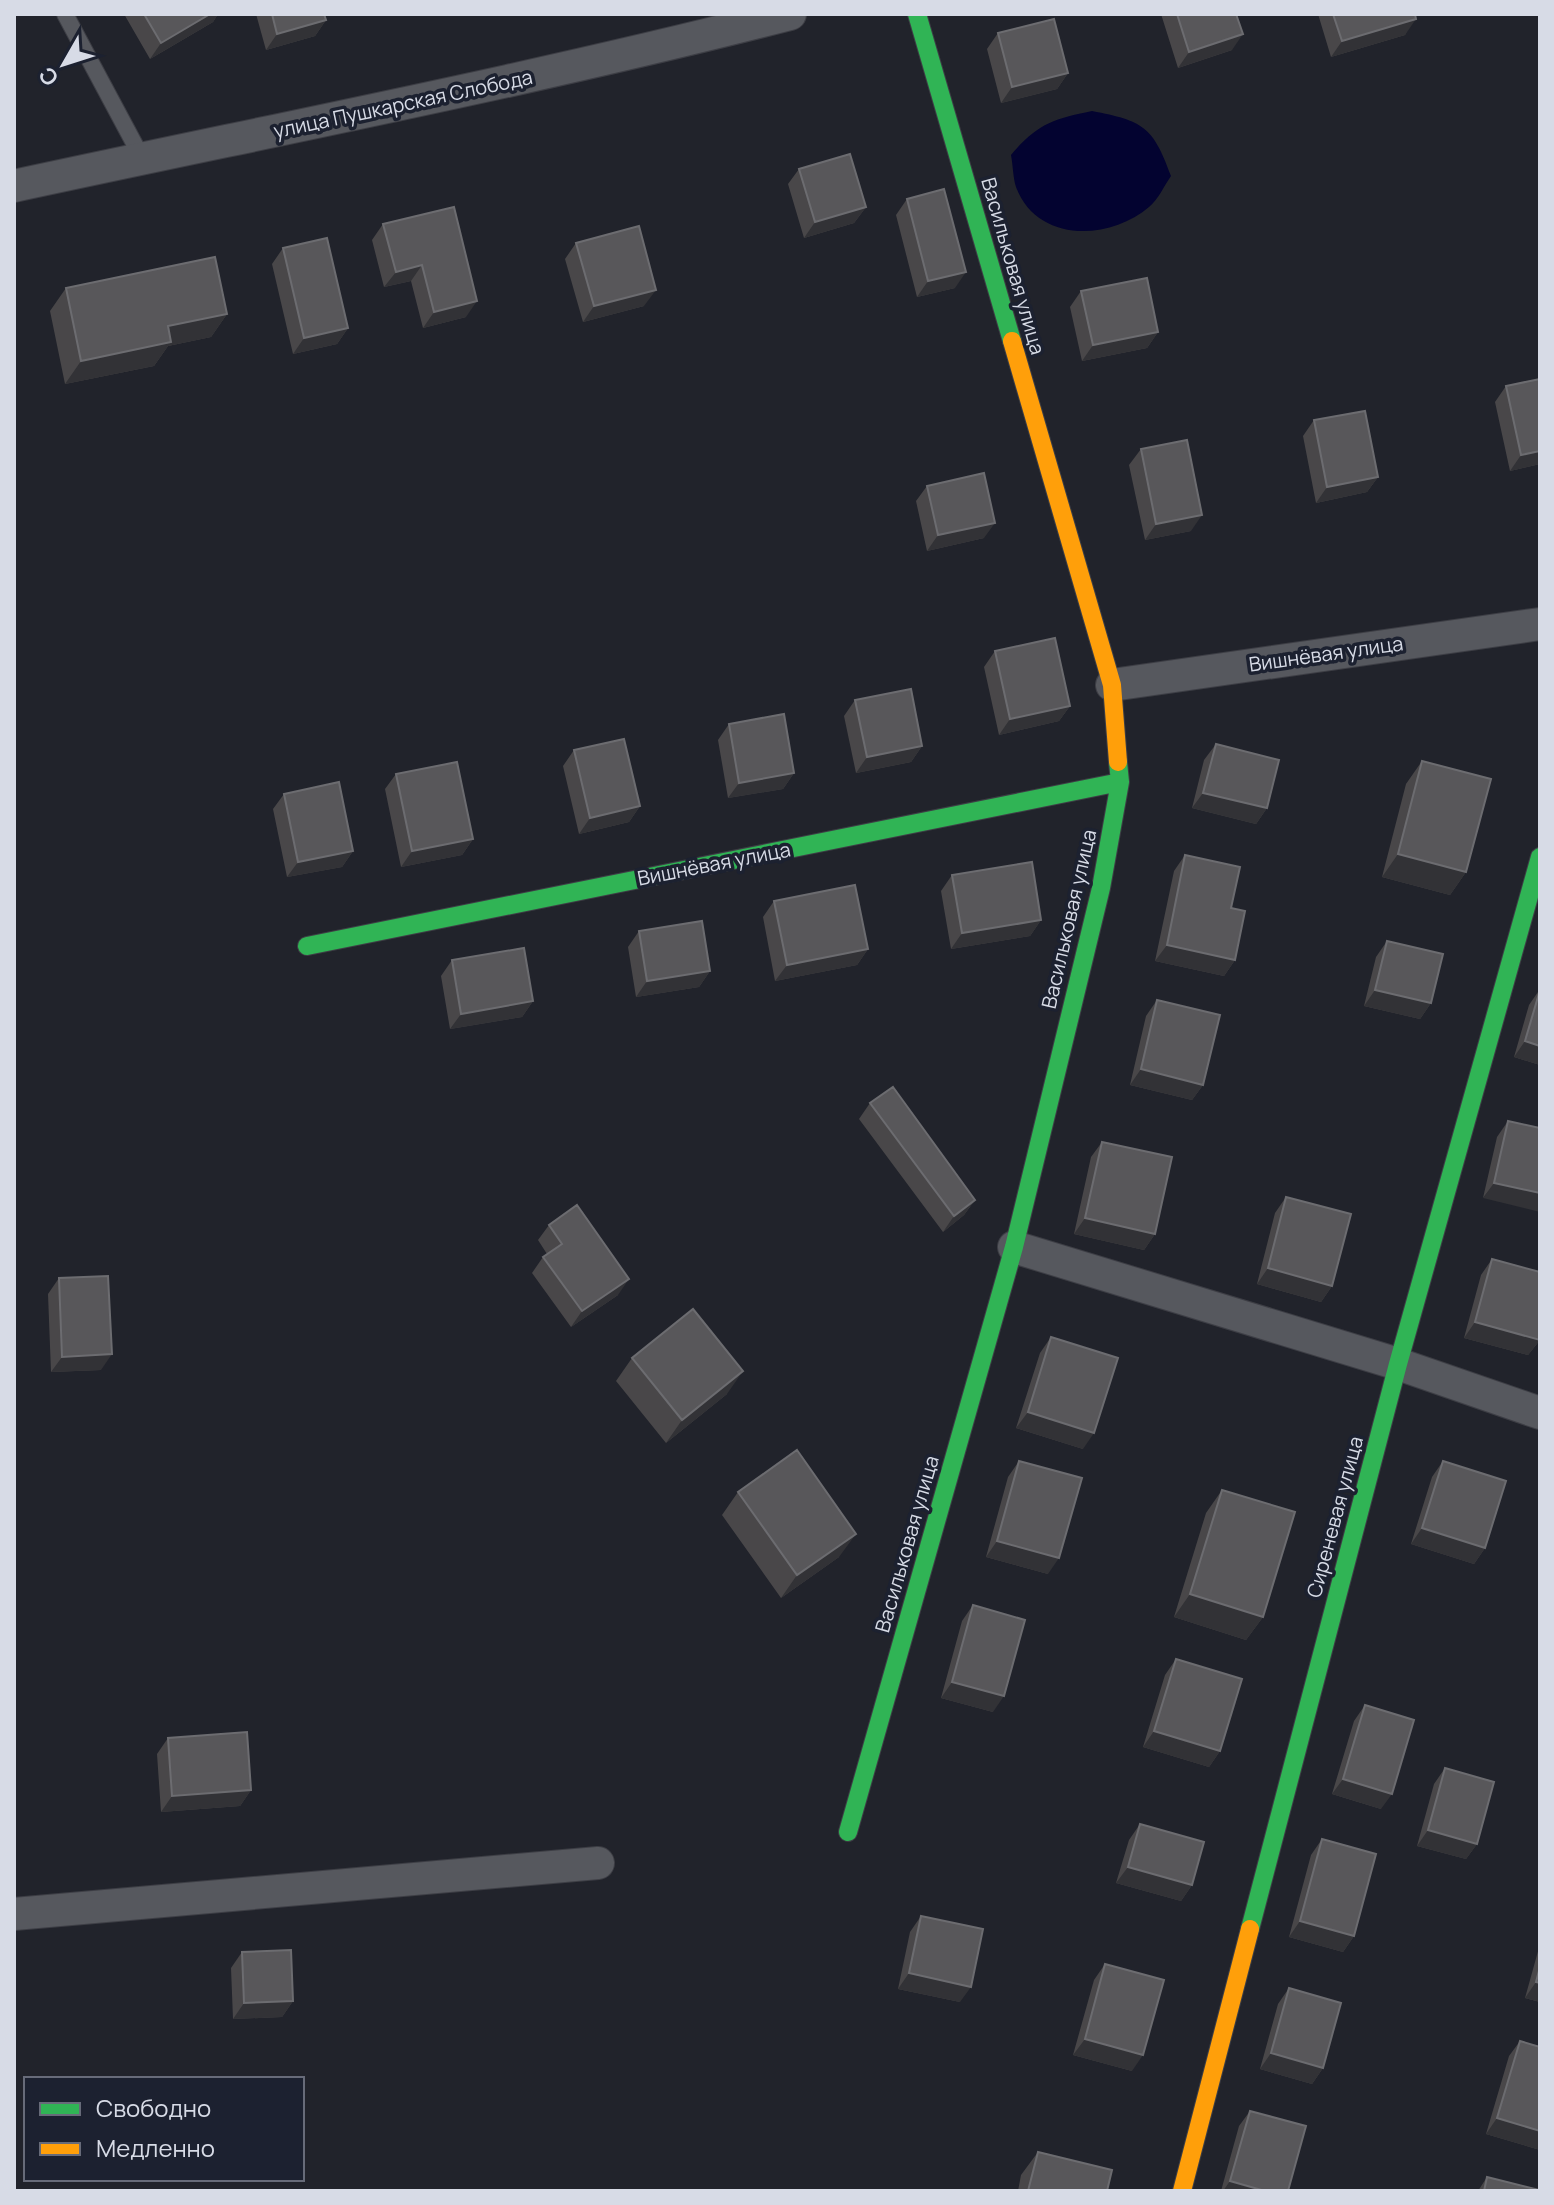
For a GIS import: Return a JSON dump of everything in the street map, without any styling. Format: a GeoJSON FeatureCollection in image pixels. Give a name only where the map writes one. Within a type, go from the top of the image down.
{"type":"FeatureCollection","features":[{"type":"Feature","properties":{"kind":"street","name":"улица Пушкарская Слобода"},"geometry":{"type":"LineString","coordinates":[[14,186],[629,56],[790,14]]}},
{"type":"Feature","properties":{"kind":"street","name":"Васильковая улица"},"geometry":{"type":"LineString","coordinates":[[848,1832],[1014,1247],[1101,888],[1120,782],[1112,685],[917,14]]}},
{"type":"Feature","properties":{"kind":"street","name":"Вишнёвая улица"},"geometry":{"type":"LineString","coordinates":[[1112,685],[1540,624]]}},
{"type":"Feature","properties":{"kind":"street","name":"Вишнёвая улица"},"geometry":{"type":"LineString","coordinates":[[307,946],[1120,782]]}},
{"type":"Feature","properties":{"kind":"street","name":"Сиреневая улица"},"geometry":{"type":"LineString","coordinates":[[1182,2191],[1398,1364],[1540,857]]}},
{"type":"Feature","properties":{"kind":"street"},"geometry":{"type":"LineString","coordinates":[[1014,1247],[1398,1364],[1540,1413]]}},
{"type":"Feature","properties":{"kind":"street"},"geometry":{"type":"LineString","coordinates":[[14,1914],[598,1863]]}},
{"type":"Feature","properties":{"kind":"lane"},"geometry":{"type":"LineString","coordinates":[[65,14],[142,158]]}},
{"type":"Feature","properties":{"kind":"shaded area"},"geometry":{"type":"Polygon","coordinates":[[[1092,111],[1123,118],[1144,128],[1158,146],[1171,176],[1152,204],[1133,218],[1114,226],[1075,231],[1040,219],[1026,205],[1016,187],[1011,155],[1029,136],[1047,124],[1092,111]]]}},
{"type":"Feature","properties":{"kind":"building"},"geometry":{"type":"Polygon","coordinates":[[[144,14],[210,14],[161,43],[144,14]]]}},
{"type":"Feature","properties":{"kind":"building"},"geometry":{"type":"Polygon","coordinates":[[[272,14],[324,14],[326,20],[277,34],[272,14]]]}},
{"type":"Feature","properties":{"kind":"building"},"geometry":{"type":"Polygon","coordinates":[[[1177,14],[1236,14],[1243,34],[1189,52],[1177,14]]]}},
{"type":"Feature","properties":{"kind":"building"},"geometry":{"type":"Polygon","coordinates":[[[1333,14],[1415,14],[1416,19],[1342,41],[1333,14]]]}},
{"type":"Feature","properties":{"kind":"building"},"geometry":{"type":"Polygon","coordinates":[[[1054,19],[1068,73],[1012,87],[998,33],[1054,19]]]}},
{"type":"Feature","properties":{"kind":"building"},"geometry":{"type":"Polygon","coordinates":[[[850,154],[866,207],[815,222],[799,169],[850,154]]]}},
{"type":"Feature","properties":{"kind":"building"},"geometry":{"type":"Polygon","coordinates":[[[944,189],[966,272],[928,281],[907,199],[944,189]]]}},
{"type":"Feature","properties":{"kind":"building"},"geometry":{"type":"Polygon","coordinates":[[[454,207],[477,301],[434,312],[422,265],[396,272],[383,224],[454,207]]]}},
{"type":"Feature","properties":{"kind":"building"},"geometry":{"type":"Polygon","coordinates":[[[639,226],[656,290],[594,306],[576,243],[639,226]]]}},
{"type":"Feature","properties":{"kind":"building"},"geometry":{"type":"Polygon","coordinates":[[[327,238],[348,328],[304,338],[283,248],[327,238]]]}},
{"type":"Feature","properties":{"kind":"building"},"geometry":{"type":"Polygon","coordinates":[[[215,257],[227,314],[168,326],[171,342],[81,361],[66,288],[215,257]]]}},
{"type":"Feature","properties":{"kind":"building"},"geometry":{"type":"Polygon","coordinates":[[[1147,278],[1158,332],[1093,345],[1081,291],[1147,278]]]}},
{"type":"Feature","properties":{"kind":"building"},"geometry":{"type":"Polygon","coordinates":[[[1540,379],[1540,451],[1521,455],[1506,386],[1540,379]]]}},
{"type":"Feature","properties":{"kind":"building"},"geometry":{"type":"Polygon","coordinates":[[[1365,411],[1378,477],[1327,487],[1314,420],[1365,411]]]}},
{"type":"Feature","properties":{"kind":"building"},"geometry":{"type":"Polygon","coordinates":[[[1187,440],[1202,515],[1156,524],[1141,449],[1187,440]]]}},
{"type":"Feature","properties":{"kind":"building"},"geometry":{"type":"Polygon","coordinates":[[[984,473],[995,523],[938,535],[927,486],[984,473]]]}},
{"type":"Feature","properties":{"kind":"building"},"geometry":{"type":"Polygon","coordinates":[[[1055,638],[1070,706],[1010,719],[995,651],[1055,638]]]}},
{"type":"Feature","properties":{"kind":"building"},"geometry":{"type":"Polygon","coordinates":[[[911,689],[922,746],[867,757],[855,700],[911,689]]]}},
{"type":"Feature","properties":{"kind":"building"},"geometry":{"type":"Polygon","coordinates":[[[784,714],[794,773],[739,783],[729,724],[784,714]]]}},
{"type":"Feature","properties":{"kind":"building"},"geometry":{"type":"Polygon","coordinates":[[[624,739],[640,806],[590,818],[574,750],[624,739]]]}},
{"type":"Feature","properties":{"kind":"building"},"geometry":{"type":"Polygon","coordinates":[[[1216,744],[1279,760],[1267,808],[1203,793],[1216,744]]]}},
{"type":"Feature","properties":{"kind":"building"},"geometry":{"type":"Polygon","coordinates":[[[1422,761],[1491,779],[1466,872],[1398,854],[1422,761]]]}},
{"type":"Feature","properties":{"kind":"building"},"geometry":{"type":"Polygon","coordinates":[[[457,762],[473,839],[412,851],[396,774],[457,762]]]}},
{"type":"Feature","properties":{"kind":"building"},"geometry":{"type":"Polygon","coordinates":[[[339,782],[353,851],[298,862],[284,794],[339,782]]]}},
{"type":"Feature","properties":{"kind":"building"},"geometry":{"type":"Polygon","coordinates":[[[1185,855],[1240,867],[1231,908],[1245,911],[1235,960],[1167,945],[1185,855]]]}},
{"type":"Feature","properties":{"kind":"building"},"geometry":{"type":"Polygon","coordinates":[[[1032,862],[1041,920],[962,933],[952,875],[1032,862]]]}},
{"type":"Feature","properties":{"kind":"building"},"geometry":{"type":"Polygon","coordinates":[[[855,885],[868,949],[787,965],[774,901],[855,885]]]}},
{"type":"Feature","properties":{"kind":"building"},"geometry":{"type":"Polygon","coordinates":[[[702,921],[710,971],[647,981],[639,931],[702,921]]]}},
{"type":"Feature","properties":{"kind":"building"},"geometry":{"type":"Polygon","coordinates":[[[1387,941],[1443,954],[1431,1003],[1375,990],[1387,941]]]}},
{"type":"Feature","properties":{"kind":"building"},"geometry":{"type":"Polygon","coordinates":[[[524,948],[533,1001],[461,1014],[452,960],[524,948]]]}},
{"type":"Feature","properties":{"kind":"building"},"geometry":{"type":"Polygon","coordinates":[[[1540,990],[1540,1046],[1525,1041],[1540,990]]]}},
{"type":"Feature","properties":{"kind":"building"},"geometry":{"type":"Polygon","coordinates":[[[1157,1000],[1220,1015],[1203,1085],[1141,1069],[1157,1000]]]}},
{"type":"Feature","properties":{"kind":"building"},"geometry":{"type":"Polygon","coordinates":[[[893,1087],[975,1200],[954,1216],[870,1103],[893,1087]]]}},
{"type":"Feature","properties":{"kind":"building"},"geometry":{"type":"Polygon","coordinates":[[[1508,1121],[1540,1128],[1540,1193],[1494,1183],[1508,1121]]]}},
{"type":"Feature","properties":{"kind":"building"},"geometry":{"type":"Polygon","coordinates":[[[1102,1142],[1172,1157],[1155,1234],[1085,1218],[1102,1142]]]}},
{"type":"Feature","properties":{"kind":"building"},"geometry":{"type":"Polygon","coordinates":[[[1286,1197],[1351,1214],[1332,1286],[1268,1268],[1286,1197]]]}},
{"type":"Feature","properties":{"kind":"building"},"geometry":{"type":"Polygon","coordinates":[[[577,1205],[629,1279],[582,1311],[543,1257],[562,1244],[549,1225],[577,1205]]]}},
{"type":"Feature","properties":{"kind":"building"},"geometry":{"type":"Polygon","coordinates":[[[1492,1259],[1540,1272],[1540,1340],[1475,1322],[1492,1259]]]}},
{"type":"Feature","properties":{"kind":"building"},"geometry":{"type":"Polygon","coordinates":[[[108,1276],[112,1354],[62,1357],[59,1278],[108,1276]]]}},
{"type":"Feature","properties":{"kind":"building"},"geometry":{"type":"Polygon","coordinates":[[[693,1309],[743,1371],[682,1420],[632,1358],[693,1309]]]}},
{"type":"Feature","properties":{"kind":"building"},"geometry":{"type":"Polygon","coordinates":[[[1051,1337],[1118,1358],[1094,1433],[1028,1412],[1051,1337]]]}},
{"type":"Feature","properties":{"kind":"building"},"geometry":{"type":"Polygon","coordinates":[[[797,1450],[856,1534],[797,1575],[738,1492],[797,1450]]]}},
{"type":"Feature","properties":{"kind":"building"},"geometry":{"type":"Polygon","coordinates":[[[1019,1461],[1082,1478],[1059,1558],[997,1541],[1019,1461]]]}},
{"type":"Feature","properties":{"kind":"building"},"geometry":{"type":"Polygon","coordinates":[[[1443,1461],[1506,1481],[1485,1548],[1422,1528],[1443,1461]]]}},
{"type":"Feature","properties":{"kind":"building"},"geometry":{"type":"Polygon","coordinates":[[[1222,1490],[1295,1512],[1263,1617],[1190,1594],[1222,1490]]]}},
{"type":"Feature","properties":{"kind":"building"},"geometry":{"type":"Polygon","coordinates":[[[973,1605],[1025,1620],[1004,1696],[952,1682],[973,1605]]]}},
{"type":"Feature","properties":{"kind":"building"},"geometry":{"type":"Polygon","coordinates":[[[1176,1659],[1242,1679],[1220,1751],[1154,1731],[1176,1659]]]}},
{"type":"Feature","properties":{"kind":"building"},"geometry":{"type":"Polygon","coordinates":[[[1365,1705],[1414,1720],[1392,1794],[1343,1779],[1365,1705]]]}},
{"type":"Feature","properties":{"kind":"building"},"geometry":{"type":"Polygon","coordinates":[[[247,1732],[251,1790],[172,1796],[168,1738],[247,1732]]]}},
{"type":"Feature","properties":{"kind":"building"},"geometry":{"type":"Polygon","coordinates":[[[1445,1768],[1494,1782],[1477,1844],[1428,1830],[1445,1768]]]}},
{"type":"Feature","properties":{"kind":"building"},"geometry":{"type":"Polygon","coordinates":[[[1140,1824],[1204,1842],[1192,1885],[1128,1867],[1140,1824]]]}},
{"type":"Feature","properties":{"kind":"building"},"geometry":{"type":"Polygon","coordinates":[[[1322,1839],[1376,1854],[1354,1936],[1300,1921],[1322,1839]]]}},
{"type":"Feature","properties":{"kind":"building"},"geometry":{"type":"Polygon","coordinates":[[[921,1916],[983,1929],[971,1987],[909,1973],[921,1916]]]}},
{"type":"Feature","properties":{"kind":"building"},"geometry":{"type":"Polygon","coordinates":[[[291,1950],[293,2001],[244,2003],[242,1952],[291,1950]]]}},
{"type":"Feature","properties":{"kind":"building"},"geometry":{"type":"Polygon","coordinates":[[[1105,1964],[1164,1980],[1143,2055],[1085,2039],[1105,1964]]]}},
{"type":"Feature","properties":{"kind":"building"},"geometry":{"type":"Polygon","coordinates":[[[1289,1988],[1341,2003],[1323,2068],[1271,2053],[1289,1988]]]}},
{"type":"Feature","properties":{"kind":"building"},"geometry":{"type":"Polygon","coordinates":[[[1520,2041],[1540,2047],[1540,2131],[1497,2118],[1520,2041]]]}},
{"type":"Feature","properties":{"kind":"building"},"geometry":{"type":"Polygon","coordinates":[[[1250,2111],[1306,2126],[1288,2191],[1265,2191],[1230,2181],[1250,2111]]]}},
{"type":"Feature","properties":{"kind":"building"},"geometry":{"type":"Polygon","coordinates":[[[1038,2152],[1112,2170],[1107,2191],[1028,2191],[1038,2152]]]}},
{"type":"Feature","properties":{"kind":"building"},"geometry":{"type":"Polygon","coordinates":[[[1487,2177],[1539,2190],[1484,2191],[1487,2177]]]}},
{"type":"Feature","properties":{"kind":"traffic: fast"},"geometry":{"type":"LineString","coordinates":[[917,14],[1012,341]]}},
{"type":"Feature","properties":{"kind":"traffic: fast"},"geometry":{"type":"LineString","coordinates":[[848,1832],[1014,1247],[1101,888],[1120,782],[1118,762]]}},
{"type":"Feature","properties":{"kind":"traffic: fast"},"geometry":{"type":"LineString","coordinates":[[307,946],[1120,782]]}},
{"type":"Feature","properties":{"kind":"traffic: fast"},"geometry":{"type":"LineString","coordinates":[[1250,1929],[1398,1364],[1540,857]]}},
{"type":"Feature","properties":{"kind":"traffic: slow"},"geometry":{"type":"LineString","coordinates":[[1012,341],[1112,685],[1118,762]]}},
{"type":"Feature","properties":{"kind":"traffic: slow"},"geometry":{"type":"LineString","coordinates":[[1182,2191],[1250,1929]]}}]}
